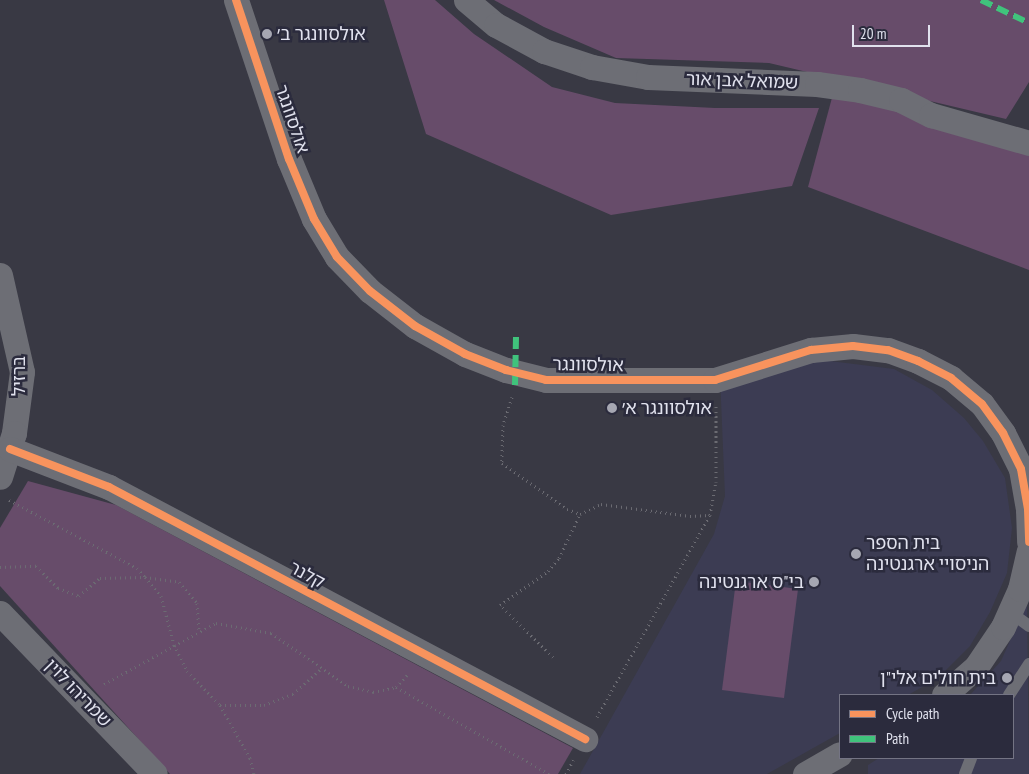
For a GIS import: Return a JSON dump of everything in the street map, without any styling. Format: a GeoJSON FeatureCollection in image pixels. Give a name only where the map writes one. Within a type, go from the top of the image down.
{"type":"FeatureCollection","features":[{"type":"Feature","properties":{"kind":"street","name":"אולסוונגר"},"geometry":{"type":"LineString","coordinates":[[236,0],[289,159],[314,219],[337,257],[377,297],[415,326],[465,354],[506,370],[546,380],[715,380],[811,350],[853,346],[888,350],[918,361],[951,378],[982,404],[1003,433],[1021,469],[1028,509],[1029,542]]}},
{"type":"Feature","properties":{"kind":"street","name":"שמואל אבן אור"},"geometry":{"type":"LineString","coordinates":[[466,0],[496,25],[544,51],[592,67],[648,77],[817,84],[860,90],[901,100],[930,115],[1029,143]]}},
{"type":"Feature","properties":{"kind":"street","name":"ברזיל"},"geometry":{"type":"LineString","coordinates":[[0,275],[22,372],[10,449],[0,477]]}},
{"type":"Feature","properties":{"kind":"street","name":"קלנר"},"geometry":{"type":"LineString","coordinates":[[10,449],[110,487],[585,739]]}},
{"type":"Feature","properties":{"kind":"street"},"geometry":{"type":"LineString","coordinates":[[945,694],[976,667],[1019,619],[1020,589],[1029,551]]}},
{"type":"Feature","properties":{"kind":"street","name":"שמריהו לוין"},"geometry":{"type":"LineString","coordinates":[[0,613],[155,774]]}},
{"type":"Feature","properties":{"kind":"street"},"geometry":{"type":"LineString","coordinates":[[805,774],[839,755]]}},
{"type":"Feature","properties":{"kind":"street"},"geometry":{"type":"LineString","coordinates":[[846,759],[847,774]]}},
{"type":"Feature","properties":{"kind":"lane"},"geometry":{"type":"LineString","coordinates":[[1010,694],[1029,664]]}},
{"type":"Feature","properties":{"kind":"lane"},"geometry":{"type":"LineString","coordinates":[[965,774],[971,759]]}},
{"type":"Feature","properties":{"kind":"path"},"geometry":{"type":"LineString","coordinates":[[566,774],[710,515],[716,482],[715,380]]}},
{"type":"Feature","properties":{"kind":"path"},"geometry":{"type":"LineString","coordinates":[[510,402],[503,425],[502,463],[567,509],[580,514]]}},
{"type":"Feature","properties":{"kind":"path"},"geometry":{"type":"LineString","coordinates":[[0,495],[137,568],[162,596],[174,645],[187,671],[220,705],[250,758],[254,774]]}},
{"type":"Feature","properties":{"kind":"path"},"geometry":{"type":"LineString","coordinates":[[552,657],[500,605],[548,571],[559,558],[580,514],[601,504],[690,516],[710,515]]}},
{"type":"Feature","properties":{"kind":"path"},"geometry":{"type":"LineString","coordinates":[[0,567],[36,566],[58,588],[79,596],[100,578],[145,577],[179,582],[197,602],[199,632]]}},
{"type":"Feature","properties":{"kind":"path"},"geometry":{"type":"LineString","coordinates":[[81,696],[216,623],[271,633],[348,686],[373,692],[396,687],[426,654]]}},
{"type":"Feature","properties":{"kind":"path"},"geometry":{"type":"LineString","coordinates":[[220,705],[264,705],[294,694],[322,668]]}},
{"type":"Feature","properties":{"kind":"path"},"geometry":{"type":"LineString","coordinates":[[396,687],[549,774]]}},
{"type":"Feature","properties":{"kind":"shaded area"},"geometry":{"type":"Polygon","coordinates":[[[384,0],[435,0],[474,34],[552,87],[615,103],[715,108],[819,108],[792,186],[611,215],[426,134],[384,0]]]}},
{"type":"Feature","properties":{"kind":"shaded area"},"geometry":{"type":"Polygon","coordinates":[[[494,0],[1029,0],[1029,82],[1006,119],[769,63],[616,58],[544,27],[494,0]]]}},
{"type":"Feature","properties":{"kind":"shaded area"},"geometry":{"type":"Polygon","coordinates":[[[833,94],[856,96],[1029,149],[1029,270],[808,187],[833,94]]]}},
{"type":"Feature","properties":{"kind":"shaded area","name":"בית הספר הניסויי ארגנטינה"},"geometry":{"type":"Polygon","coordinates":[[[806,358],[894,369],[932,390],[964,418],[983,441],[1005,478],[1012,528],[1007,573],[990,612],[970,646],[938,678],[910,694],[839,694],[839,734],[767,774],[580,774],[714,534],[725,496],[720,376],[806,358]]]}},
{"type":"Feature","properties":{"kind":"shaded area"},"geometry":{"type":"Polygon","coordinates":[[[28,481],[116,505],[573,748],[558,774],[170,774],[0,586],[0,528],[28,481]]]}},
{"type":"Feature","properties":{"kind":"shaded area"},"geometry":{"type":"Polygon","coordinates":[[[736,581],[798,589],[784,698],[722,690],[736,581]]]}},
{"type":"Feature","properties":{"kind":"shaded area","name":"בית חולים אלי\"ן"},"geometry":{"type":"Polygon","coordinates":[[[1027,602],[1029,774],[868,774],[868,765],[877,759],[1014,759],[1014,694],[971,694],[1001,661],[1027,602]]]}},
{"type":"Feature","properties":{"kind":"marked path"},"geometry":{"type":"LineString","coordinates":[[981,0],[1029,23]]}},
{"type":"Feature","properties":{"kind":"marked path"},"geometry":{"type":"LineString","coordinates":[[515,385],[516,337]]}},
{"type":"Feature","properties":{"kind":"cycle path"},"geometry":{"type":"LineString","coordinates":[[236,0],[289,159],[314,219],[337,257],[370,291],[415,326],[465,354],[506,370],[546,380],[715,380],[811,350],[853,346],[888,350],[918,361],[951,378],[982,404],[1003,433],[1021,469],[1028,509],[1029,542]]}},
{"type":"Feature","properties":{"kind":"cycle path"},"geometry":{"type":"LineString","coordinates":[[10,449],[109,487],[585,739]]}},
{"type":"Feature","properties":{"kind":"place","name":"אולסוונגר ב׳"},"geometry":{"type":"Point","coordinates":[267,34]}},
{"type":"Feature","properties":{"kind":"place","name":"אולסוונגר א׳"},"geometry":{"type":"Point","coordinates":[612,408]}},
{"type":"Feature","properties":{"kind":"place","name":"בית הספר הניסויי ארגנטינה"},"geometry":{"type":"Point","coordinates":[856,554]}},
{"type":"Feature","properties":{"kind":"place","name":"בי\"ס ארגנטינה"},"geometry":{"type":"Point","coordinates":[814,582]}},
{"type":"Feature","properties":{"kind":"place","name":"בית חולים אלי\"ן"},"geometry":{"type":"Point","coordinates":[1007,678]}}]}
